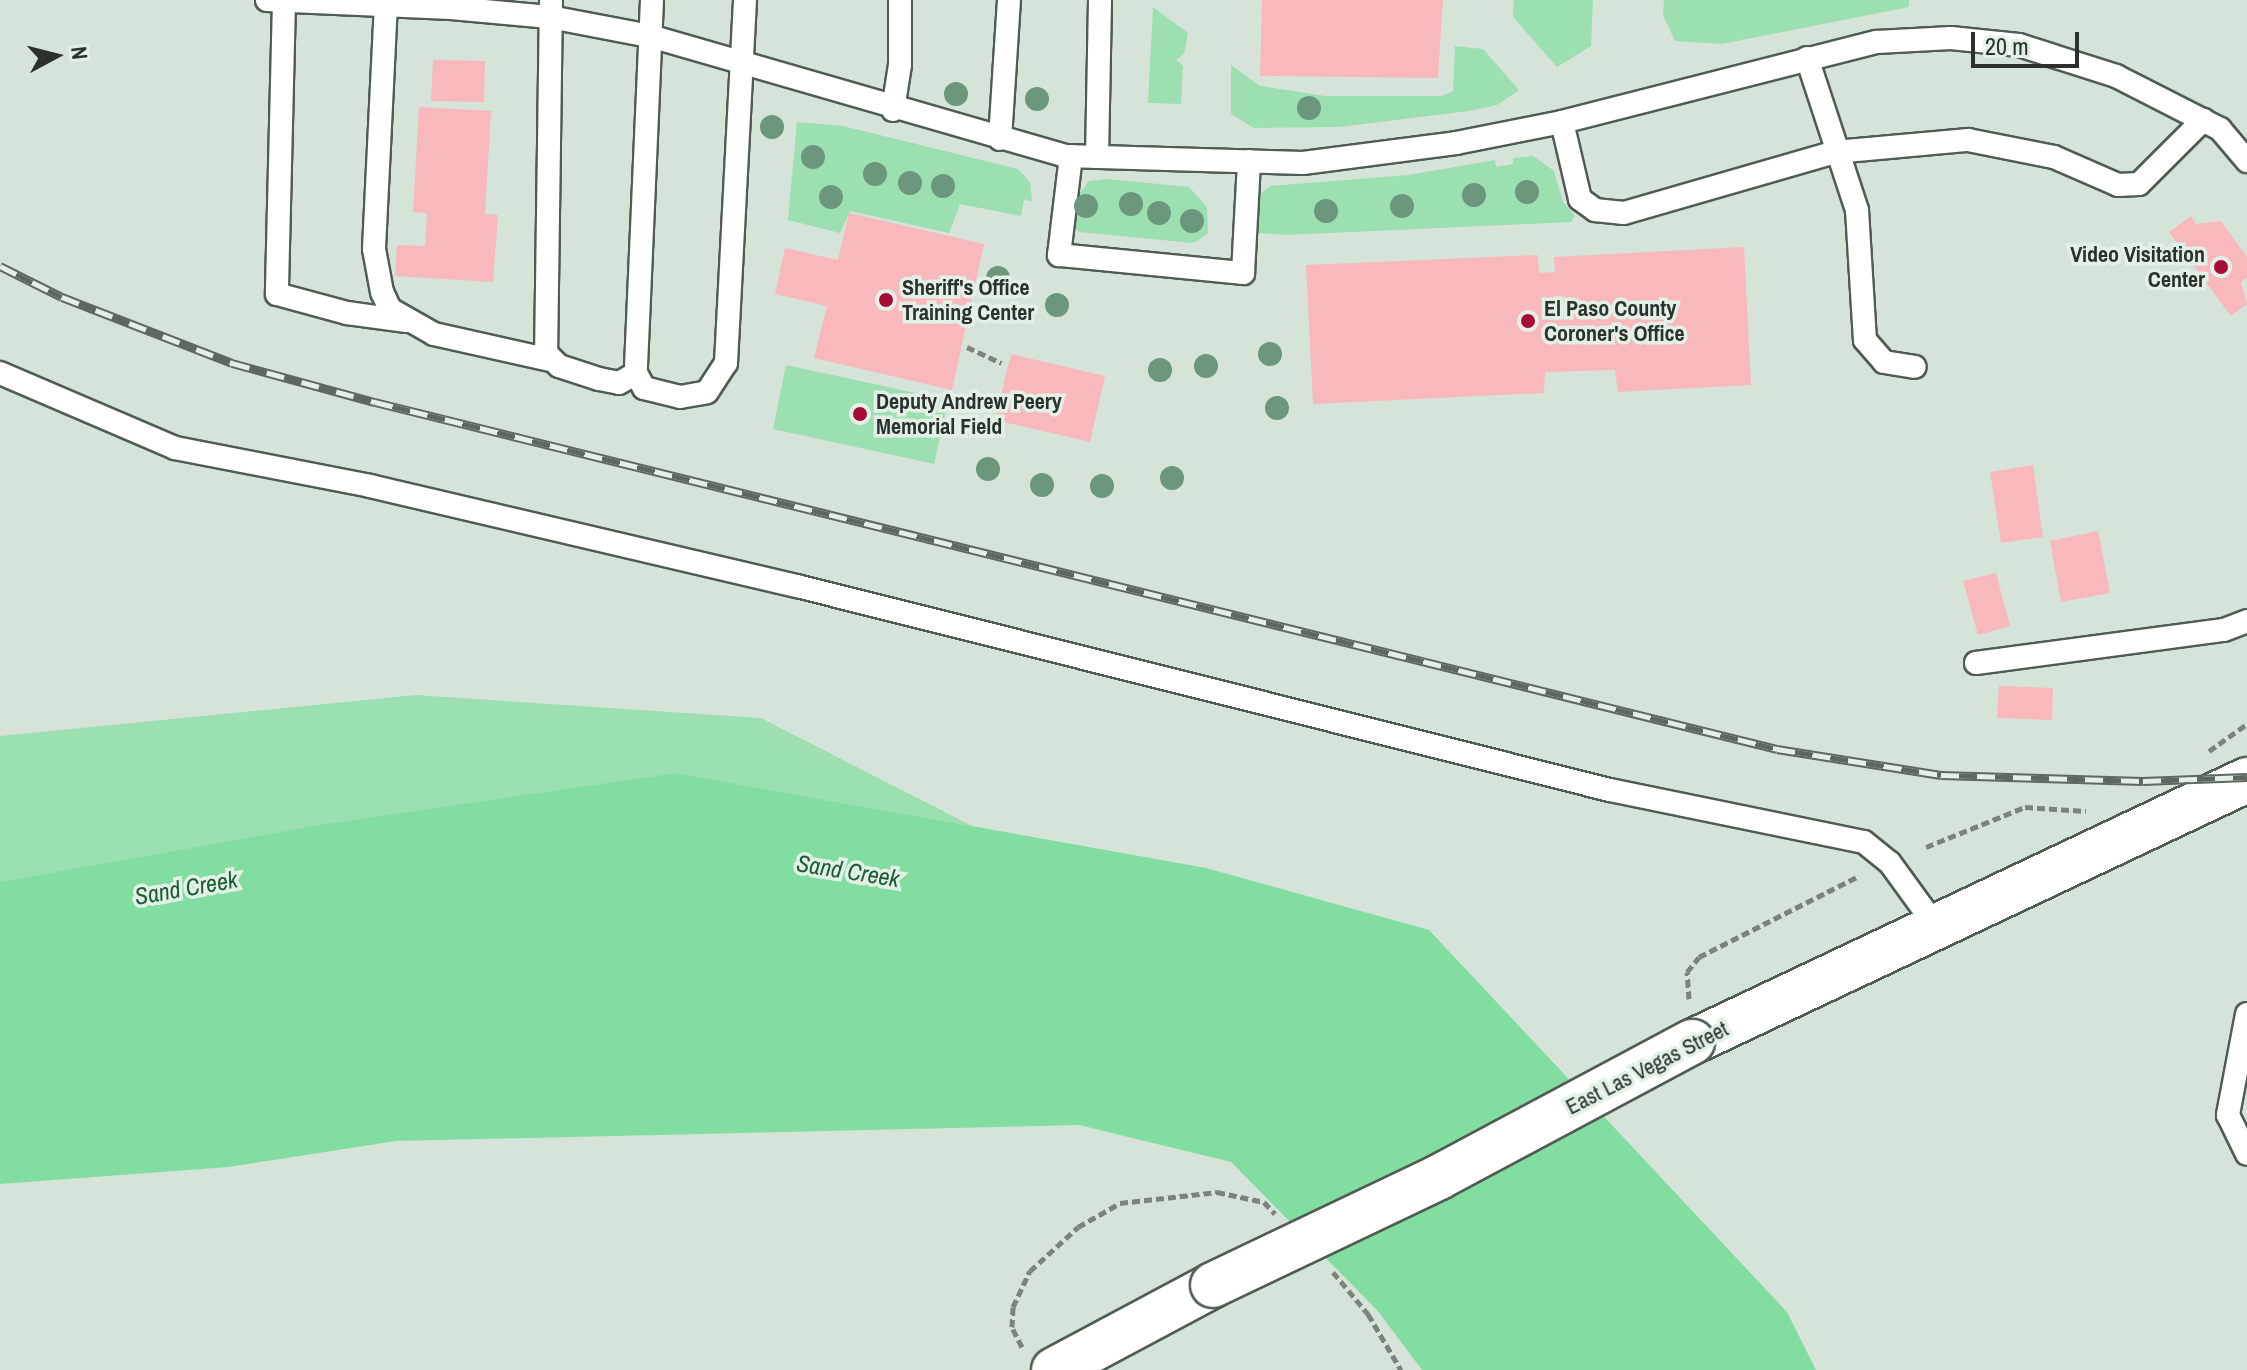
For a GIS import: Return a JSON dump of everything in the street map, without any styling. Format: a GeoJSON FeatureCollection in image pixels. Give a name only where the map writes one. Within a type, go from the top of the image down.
{"type":"FeatureCollection","features":[{"type":"Feature","properties":{"kind":"street","name":"East Las Vegas Street"},"geometry":{"type":"LineString","coordinates":[[1054,1370],[1213,1285],[1439,1177],[1686,1026],[1938,929],[2225,786]]}},
{"type":"Feature","properties":{"kind":"lane"},"geometry":{"type":"LineString","coordinates":[[652,0],[636,373],[644,388],[698,395],[718,382],[726,363],[745,0]]}},
{"type":"Feature","properties":{"kind":"lane"},"geometry":{"type":"LineString","coordinates":[[893,110],[900,65],[900,0]]}},
{"type":"Feature","properties":{"kind":"lane"},"geometry":{"type":"LineString","coordinates":[[1000,139],[1009,0]]}},
{"type":"Feature","properties":{"kind":"lane"},"geometry":{"type":"LineString","coordinates":[[1097,157],[1100,0]]}},
{"type":"Feature","properties":{"kind":"lane"},"geometry":{"type":"LineString","coordinates":[[407,322],[347,313],[277,294],[275,1],[550,9],[893,110],[1071,156],[1303,163],[1456,143],[1562,122],[1877,42],[1951,38],[2019,45],[2116,76],[2220,129],[2247,161]]}},
{"type":"Feature","properties":{"kind":"lane"},"geometry":{"type":"LineString","coordinates":[[386,3],[374,249],[382,292],[390,309],[407,322],[434,334],[550,360],[573,373],[619,383],[636,373]]}},
{"type":"Feature","properties":{"kind":"lane"},"geometry":{"type":"LineString","coordinates":[[550,9],[544,339],[550,360]]}},
{"type":"Feature","properties":{"kind":"lane"},"geometry":{"type":"LineString","coordinates":[[1807,58],[1835,152],[1857,210],[1865,340],[1884,362],[1915,367]]}},
{"type":"Feature","properties":{"kind":"lane"},"geometry":{"type":"LineString","coordinates":[[1562,122],[1580,199],[1595,210],[1624,213],[1835,152],[1968,140],[2054,157],[2118,185],[2139,184],[2203,120]]}},
{"type":"Feature","properties":{"kind":"lane"},"geometry":{"type":"LineString","coordinates":[[1071,156],[1059,255],[1243,273],[1249,161]]}},
{"type":"Feature","properties":{"kind":"lane"},"geometry":{"type":"LineString","coordinates":[[0,373],[175,448],[370,486],[797,586],[1610,790],[1864,842],[1890,863],[1938,929]]}},
{"type":"Feature","properties":{"kind":"lane"},"geometry":{"type":"LineString","coordinates":[[1976,663],[2224,630],[2247,621]]}},
{"type":"Feature","properties":{"kind":"lane"},"geometry":{"type":"LineString","coordinates":[[2247,1014],[2228,1115],[2247,1154]]}},
{"type":"Feature","properties":{"kind":"path"},"geometry":{"type":"LineString","coordinates":[[967,347],[1001,363]]}},
{"type":"Feature","properties":{"kind":"path"},"geometry":{"type":"LineString","coordinates":[[2225,786],[2247,724]]}},
{"type":"Feature","properties":{"kind":"path"},"geometry":{"type":"LineString","coordinates":[[1926,847],[2025,807],[2092,811]]}},
{"type":"Feature","properties":{"kind":"path"},"geometry":{"type":"LineString","coordinates":[[1686,1026],[1690,1005],[1687,972],[1699,957],[1857,877]]}},
{"type":"Feature","properties":{"kind":"shaded area"},"geometry":{"type":"Polygon","coordinates":[[[1514,0],[1593,0],[1591,46],[1557,67],[1513,17],[1514,0]]]}},
{"type":"Feature","properties":{"kind":"shaded area"},"geometry":{"type":"Polygon","coordinates":[[[1664,0],[1909,0],[1909,7],[1722,44],[1675,41],[1663,15],[1664,0]]]}},
{"type":"Feature","properties":{"kind":"shaded area"},"geometry":{"type":"Polygon","coordinates":[[[1153,7],[1188,33],[1184,54],[1176,60],[1183,66],[1181,104],[1148,103],[1153,7]]]}},
{"type":"Feature","properties":{"kind":"shaded area"},"geometry":{"type":"Polygon","coordinates":[[[1455,46],[1483,49],[1519,90],[1497,105],[1469,111],[1339,127],[1254,128],[1231,114],[1231,65],[1260,86],[1325,96],[1442,96],[1453,91],[1455,46]]]}},
{"type":"Feature","properties":{"kind":"shaded area"},"geometry":{"type":"Polygon","coordinates":[[[797,122],[843,126],[1018,169],[1030,182],[1032,201],[1024,200],[1021,216],[960,204],[949,233],[850,211],[840,233],[788,220],[797,122]]]}},
{"type":"Feature","properties":{"kind":"shaded area"},"geometry":{"type":"Polygon","coordinates":[[[1533,156],[1554,171],[1563,202],[1575,216],[1571,222],[1286,235],[1259,233],[1258,217],[1249,217],[1255,198],[1270,186],[1408,175],[1495,160],[1496,167],[1513,164],[1513,158],[1533,156]]]}},
{"type":"Feature","properties":{"kind":"shaded area"},"geometry":{"type":"Polygon","coordinates":[[[1107,179],[1189,187],[1207,207],[1208,234],[1193,243],[1079,232],[1072,223],[1076,198],[1089,181],[1107,179]]]}},
{"type":"Feature","properties":{"kind":"shaded area","name":"Deputy Andrew Peery Memorial Field"},"geometry":{"type":"Polygon","coordinates":[[[786,365],[948,400],[934,464],[773,429],[786,365]]]}},
{"type":"Feature","properties":{"kind":"shaded area"},"geometry":{"type":"Polygon","coordinates":[[[416,695],[761,718],[972,826],[676,773],[0,883],[0,736],[416,695]]]}},
{"type":"Feature","properties":{"kind":"water","name":"Sand Creek"},"geometry":{"type":"Polygon","coordinates":[[[676,773],[1206,868],[1429,930],[1787,1312],[1816,1370],[1422,1370],[1377,1310],[1231,1162],[1079,1125],[396,1141],[228,1167],[0,1184],[0,882],[326,824],[676,773]]]}},
{"type":"Feature","properties":{"kind":"building"},"geometry":{"type":"Polygon","coordinates":[[[1262,0],[1443,0],[1438,78],[1260,76],[1262,0]]]}},
{"type":"Feature","properties":{"kind":"building"},"geometry":{"type":"Polygon","coordinates":[[[433,60],[485,61],[484,102],[431,101],[433,60]]]}},
{"type":"Feature","properties":{"kind":"building"},"geometry":{"type":"Polygon","coordinates":[[[419,107],[491,111],[485,214],[498,215],[493,282],[395,276],[397,245],[425,246],[427,213],[413,212],[419,107]]]}},
{"type":"Feature","properties":{"kind":"building","name":"Sheriff's Office Training Center"},"geometry":{"type":"Polygon","coordinates":[[[849,213],[984,244],[952,390],[814,358],[827,306],[775,294],[785,248],[838,260],[849,213]]]}},
{"type":"Feature","properties":{"kind":"building","name":"Video Visitation Center"},"geometry":{"type":"Polygon","coordinates":[[[2191,216],[2196,224],[2221,221],[2247,257],[2247,278],[2241,282],[2247,304],[2231,316],[2169,232],[2191,216]]]}},
{"type":"Feature","properties":{"kind":"building","name":"El Paso County Coroner's Office"},"geometry":{"type":"Polygon","coordinates":[[[1744,247],[1751,385],[1618,392],[1615,370],[1545,372],[1544,393],[1313,404],[1306,265],[1538,255],[1539,273],[1555,272],[1554,257],[1744,247]]]}},
{"type":"Feature","properties":{"kind":"building"},"geometry":{"type":"Polygon","coordinates":[[[1011,354],[1105,376],[1090,442],[995,420],[1011,354]]]}},
{"type":"Feature","properties":{"kind":"building"},"geometry":{"type":"Polygon","coordinates":[[[2033,465],[2043,537],[2001,543],[1990,472],[2033,465]]]}},
{"type":"Feature","properties":{"kind":"building"},"geometry":{"type":"Polygon","coordinates":[[[2098,531],[2110,593],[2061,602],[2050,541],[2098,531]]]}},
{"type":"Feature","properties":{"kind":"building"},"geometry":{"type":"Polygon","coordinates":[[[1996,573],[2010,626],[1978,635],[1963,581],[1996,573]]]}},
{"type":"Feature","properties":{"kind":"building"},"geometry":{"type":"Polygon","coordinates":[[[1999,686],[2053,688],[2052,720],[1997,718],[1999,686]]]}},
{"type":"Feature","properties":{"kind":"railway"},"geometry":{"type":"LineString","coordinates":[[0,266],[62,297],[232,363],[375,402],[1777,749],[1941,775],[2143,781],[2247,777]]}},
{"type":"Feature","properties":{"kind":"place","name":"Video Visitation Center"},"geometry":{"type":"Point","coordinates":[2221,267]}},
{"type":"Feature","properties":{"kind":"place","name":"Sheriff's Office Training Center"},"geometry":{"type":"Point","coordinates":[886,300]}},
{"type":"Feature","properties":{"kind":"place","name":"El Paso County Coroner's Office"},"geometry":{"type":"Point","coordinates":[1528,321]}},
{"type":"Feature","properties":{"kind":"place","name":"Deputy Andrew Peery Memorial Field"},"geometry":{"type":"Point","coordinates":[860,414]}}]}
